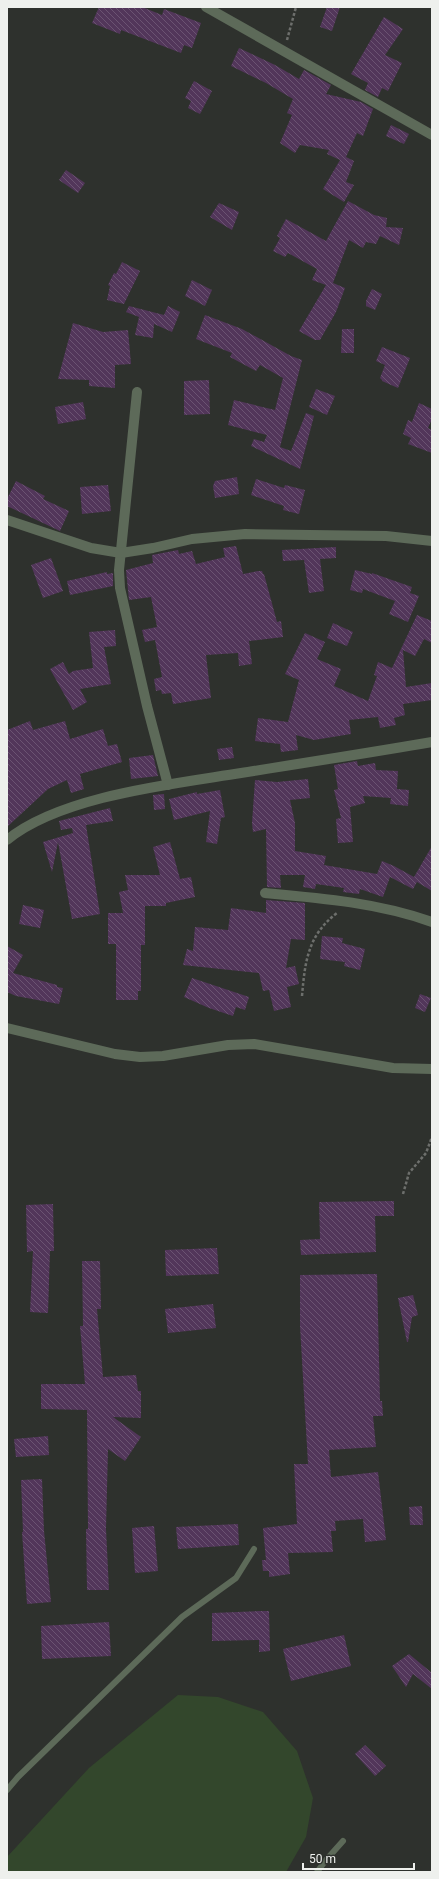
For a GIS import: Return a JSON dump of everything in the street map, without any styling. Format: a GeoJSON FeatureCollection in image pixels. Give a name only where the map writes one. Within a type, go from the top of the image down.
{"type":"FeatureCollection","features":[{"type":"Feature","properties":{"kind":"street"},"geometry":{"type":"LineString","coordinates":[[206,7],[432,135]]}},
{"type":"Feature","properties":{"kind":"street"},"geometry":{"type":"LineString","coordinates":[[137,392],[119,570],[120,588],[168,785]]}},
{"type":"Feature","properties":{"kind":"street"},"geometry":{"type":"LineString","coordinates":[[7,520],[91,548],[121,553],[192,539],[245,534],[386,536],[432,541]]}},
{"type":"Feature","properties":{"kind":"street"},"geometry":{"type":"LineString","coordinates":[[7,840],[34,822],[61,810],[111,797],[168,785],[432,742]]}},
{"type":"Feature","properties":{"kind":"street"},"geometry":{"type":"LineString","coordinates":[[265,893],[316,897],[406,912],[432,922]]}},
{"type":"Feature","properties":{"kind":"street"},"geometry":{"type":"LineString","coordinates":[[7,1028],[115,1054],[140,1057],[163,1056],[228,1045],[254,1044],[393,1068],[432,1069]]}},
{"type":"Feature","properties":{"kind":"lane"},"geometry":{"type":"LineString","coordinates":[[7,1790],[18,1777],[182,1617],[236,1578],[254,1549]]}},
{"type":"Feature","properties":{"kind":"lane"},"geometry":{"type":"LineString","coordinates":[[317,1872],[343,1841]]}},
{"type":"Feature","properties":{"kind":"path"},"geometry":{"type":"LineString","coordinates":[[284,52],[296,7]]}},
{"type":"Feature","properties":{"kind":"path"},"geometry":{"type":"LineString","coordinates":[[302,996],[304,965],[313,942],[327,921],[350,903]]}},
{"type":"Feature","properties":{"kind":"path"},"geometry":{"type":"LineString","coordinates":[[403,1194],[409,1173],[426,1153],[432,1137]]}},
{"type":"Feature","properties":{"kind":"green space"},"geometry":{"type":"Polygon","coordinates":[[[178,1695],[218,1697],[263,1712],[297,1751],[313,1798],[306,1837],[286,1872],[7,1872],[7,1857],[89,1768],[178,1695]]]}},
{"type":"Feature","properties":{"kind":"building"},"geometry":{"type":"Polygon","coordinates":[[[99,7],[142,7],[162,15],[164,9],[201,23],[192,48],[184,45],[181,53],[121,30],[120,34],[92,23],[99,7]]]}},
{"type":"Feature","properties":{"kind":"building"},"geometry":{"type":"Polygon","coordinates":[[[327,7],[340,7],[332,31],[320,27],[327,7]]]}},
{"type":"Feature","properties":{"kind":"building"},"geometry":{"type":"Polygon","coordinates":[[[384,17],[403,29],[385,55],[402,63],[388,91],[382,88],[378,97],[365,90],[368,83],[351,74],[384,17]]]}},
{"type":"Feature","properties":{"kind":"building"},"geometry":{"type":"Polygon","coordinates":[[[239,48],[275,65],[299,79],[304,70],[331,85],[326,94],[361,102],[373,109],[363,136],[357,133],[346,157],[354,161],[346,182],[354,185],[344,202],[323,189],[340,160],[327,154],[329,150],[300,145],[295,153],[280,143],[292,115],[287,113],[293,99],[266,83],[231,66],[239,48]]]}},
{"type":"Feature","properties":{"kind":"building"},"geometry":{"type":"Polygon","coordinates":[[[194,81],[212,91],[200,114],[188,108],[191,101],[185,98],[194,81]]]}},
{"type":"Feature","properties":{"kind":"building"},"geometry":{"type":"Polygon","coordinates":[[[391,125],[409,134],[404,144],[386,136],[391,125]]]}},
{"type":"Feature","properties":{"kind":"building"},"geometry":{"type":"Polygon","coordinates":[[[66,170],[85,183],[78,193],[59,180],[66,170]]]}},
{"type":"Feature","properties":{"kind":"building"},"geometry":{"type":"Polygon","coordinates":[[[348,201],[374,215],[387,218],[386,227],[403,228],[399,245],[380,236],[376,244],[366,242],[363,248],[349,240],[333,283],[345,288],[336,312],[320,340],[315,340],[299,331],[326,285],[312,280],[317,269],[288,253],[285,257],[273,251],[280,238],[277,236],[286,219],[326,241],[348,201]]]}},
{"type":"Feature","properties":{"kind":"building"},"geometry":{"type":"Polygon","coordinates":[[[219,203],[239,212],[232,230],[210,217],[219,203]]]}},
{"type":"Feature","properties":{"kind":"building"},"geometry":{"type":"Polygon","coordinates":[[[122,262],[140,271],[124,304],[107,300],[110,286],[108,285],[122,262]]]}},
{"type":"Feature","properties":{"kind":"building"},"geometry":{"type":"Polygon","coordinates":[[[192,280],[212,290],[205,306],[185,296],[192,280]]]}},
{"type":"Feature","properties":{"kind":"building"},"geometry":{"type":"Polygon","coordinates":[[[372,289],[382,294],[375,310],[366,306],[366,301],[372,289]]]}},
{"type":"Feature","properties":{"kind":"building"},"geometry":{"type":"Polygon","coordinates":[[[129,306],[164,315],[168,306],[180,312],[172,332],[154,324],[153,338],[135,335],[139,317],[126,312],[129,306]]]}},
{"type":"Feature","properties":{"kind":"building"},"geometry":{"type":"Polygon","coordinates":[[[205,315],[242,329],[291,356],[302,360],[280,447],[291,451],[306,413],[314,416],[300,469],[251,446],[254,439],[264,442],[267,435],[228,425],[234,400],[275,410],[283,378],[260,365],[256,371],[230,357],[232,353],[196,339],[205,315]]]}},
{"type":"Feature","properties":{"kind":"building"},"geometry":{"type":"Polygon","coordinates":[[[73,323],[103,332],[128,330],[131,364],[115,365],[115,388],[89,386],[89,380],[58,379],[73,323]]]}},
{"type":"Feature","properties":{"kind":"building"},"geometry":{"type":"Polygon","coordinates":[[[342,329],[354,329],[354,353],[341,353],[342,329]]]}},
{"type":"Feature","properties":{"kind":"building"},"geometry":{"type":"Polygon","coordinates":[[[382,347],[410,358],[398,388],[382,381],[380,378],[385,365],[376,361],[382,347]]]}},
{"type":"Feature","properties":{"kind":"building"},"geometry":{"type":"Polygon","coordinates":[[[209,380],[210,414],[184,415],[184,381],[209,380]]]}},
{"type":"Feature","properties":{"kind":"building"},"geometry":{"type":"Polygon","coordinates":[[[316,389],[335,396],[327,415],[309,407],[316,389]]]}},
{"type":"Feature","properties":{"kind":"building"},"geometry":{"type":"Polygon","coordinates":[[[83,402],[86,419],[58,424],[55,407],[83,402]]]}},
{"type":"Feature","properties":{"kind":"building"},"geometry":{"type":"Polygon","coordinates":[[[419,403],[432,409],[432,419],[428,428],[432,430],[432,453],[408,444],[411,438],[403,434],[408,420],[412,422],[419,403]]]}},
{"type":"Feature","properties":{"kind":"building"},"geometry":{"type":"Polygon","coordinates":[[[237,477],[239,494],[215,498],[213,486],[215,481],[237,477]]]}},
{"type":"Feature","properties":{"kind":"building"},"geometry":{"type":"Polygon","coordinates":[[[256,479],[284,488],[285,485],[305,490],[299,514],[283,510],[284,506],[251,495],[256,479]]]}},
{"type":"Feature","properties":{"kind":"building"},"geometry":{"type":"Polygon","coordinates":[[[16,481],[45,496],[43,499],[69,511],[60,531],[7,506],[7,499],[16,481]]]}},
{"type":"Feature","properties":{"kind":"building"},"geometry":{"type":"Polygon","coordinates":[[[108,485],[111,511],[82,514],[80,487],[108,485]]]}},
{"type":"Feature","properties":{"kind":"building"},"geometry":{"type":"Polygon","coordinates":[[[236,546],[243,574],[262,571],[264,574],[277,622],[281,621],[283,637],[249,641],[252,664],[239,666],[238,653],[206,655],[211,698],[173,704],[171,693],[162,694],[161,690],[156,691],[154,679],[162,677],[155,640],[145,642],[142,630],[157,627],[151,597],[129,600],[126,570],[153,563],[152,555],[178,550],[179,554],[192,551],[196,564],[225,557],[223,548],[236,546]]]}},
{"type":"Feature","properties":{"kind":"building"},"geometry":{"type":"Polygon","coordinates":[[[336,547],[336,558],[320,559],[324,591],[309,593],[304,560],[283,561],[282,550],[336,547]]]}},
{"type":"Feature","properties":{"kind":"building"},"geometry":{"type":"Polygon","coordinates":[[[51,558],[63,591],[43,598],[31,565],[51,558]]]}},
{"type":"Feature","properties":{"kind":"building"},"geometry":{"type":"Polygon","coordinates":[[[355,570],[372,573],[412,587],[410,593],[419,596],[408,622],[389,614],[395,601],[363,589],[362,593],[350,590],[355,570]]]}},
{"type":"Feature","properties":{"kind":"building"},"geometry":{"type":"Polygon","coordinates":[[[107,572],[107,574],[113,573],[113,586],[70,595],[67,581],[107,572]]]}},
{"type":"Feature","properties":{"kind":"building"},"geometry":{"type":"Polygon","coordinates":[[[417,615],[432,621],[432,643],[424,639],[415,656],[403,650],[406,687],[432,683],[432,700],[403,704],[405,715],[394,718],[396,725],[380,728],[378,717],[349,720],[351,734],[314,740],[296,735],[298,750],[281,752],[280,744],[255,741],[258,718],[288,722],[299,680],[285,674],[305,633],[325,642],[317,659],[341,669],[334,686],[368,701],[377,676],[374,675],[378,662],[392,668],[417,615]]]}},
{"type":"Feature","properties":{"kind":"building"},"geometry":{"type":"Polygon","coordinates":[[[333,623],[353,632],[347,646],[327,638],[333,623]]]}},
{"type":"Feature","properties":{"kind":"building"},"geometry":{"type":"Polygon","coordinates":[[[115,630],[116,646],[104,647],[111,684],[80,689],[87,702],[73,710],[50,669],[63,662],[69,674],[73,671],[93,668],[89,632],[115,630]]]}},
{"type":"Feature","properties":{"kind":"building"},"geometry":{"type":"Polygon","coordinates":[[[30,721],[33,730],[65,721],[70,739],[103,729],[108,746],[117,744],[122,762],[80,774],[84,789],[71,793],[67,780],[48,789],[7,827],[7,730],[30,721]]]}},
{"type":"Feature","properties":{"kind":"building"},"geometry":{"type":"Polygon","coordinates":[[[232,747],[234,758],[219,760],[217,749],[232,747]]]}},
{"type":"Feature","properties":{"kind":"building"},"geometry":{"type":"Polygon","coordinates":[[[153,755],[158,776],[131,779],[129,758],[153,755]]]}},
{"type":"Feature","properties":{"kind":"building"},"geometry":{"type":"Polygon","coordinates":[[[357,761],[358,766],[375,763],[376,770],[398,771],[397,789],[409,790],[408,806],[390,804],[391,798],[363,796],[365,803],[350,807],[353,842],[338,843],[336,819],[341,818],[334,790],[338,789],[334,765],[357,761]]]}},
{"type":"Feature","properties":{"kind":"building"},"geometry":{"type":"Polygon","coordinates":[[[308,779],[310,798],[290,800],[295,823],[295,851],[326,856],[324,865],[377,874],[382,861],[414,877],[432,846],[432,891],[417,882],[413,889],[390,877],[383,897],[360,889],[359,894],[343,892],[344,888],[316,884],[315,889],[303,887],[305,875],[280,875],[281,888],[267,887],[266,829],[253,832],[252,823],[255,780],[277,782],[308,779]]]}},
{"type":"Feature","properties":{"kind":"building"},"geometry":{"type":"Polygon","coordinates":[[[220,790],[225,817],[221,818],[217,844],[206,842],[210,811],[174,820],[169,799],[197,792],[197,794],[220,790]]]}},
{"type":"Feature","properties":{"kind":"building"},"geometry":{"type":"Polygon","coordinates":[[[164,794],[165,809],[154,810],[153,795],[164,794]]]}},
{"type":"Feature","properties":{"kind":"building"},"geometry":{"type":"Polygon","coordinates":[[[110,808],[113,821],[86,825],[100,914],[72,919],[58,842],[52,872],[43,842],[73,833],[72,828],[61,830],[59,821],[110,808]]]}},
{"type":"Feature","properties":{"kind":"building"},"geometry":{"type":"Polygon","coordinates":[[[170,842],[180,879],[191,877],[195,897],[166,903],[166,906],[145,906],[145,945],[141,945],[141,991],[138,991],[138,1000],[116,1000],[116,944],[108,944],[108,913],[123,913],[119,892],[128,890],[125,875],[160,875],[153,847],[170,842]]]}},
{"type":"Feature","properties":{"kind":"building"},"geometry":{"type":"Polygon","coordinates":[[[266,900],[305,903],[305,940],[291,939],[286,968],[295,966],[299,984],[287,987],[291,1007],[274,1011],[269,990],[263,991],[259,973],[183,965],[187,949],[193,951],[195,927],[228,930],[231,908],[266,913],[266,900]]]}},
{"type":"Feature","properties":{"kind":"building"},"geometry":{"type":"Polygon","coordinates":[[[23,905],[44,910],[40,928],[19,924],[23,905]]]}},
{"type":"Feature","properties":{"kind":"building"},"geometry":{"type":"Polygon","coordinates":[[[322,936],[343,938],[342,943],[365,949],[360,970],[344,966],[345,962],[320,959],[322,936]]]}},
{"type":"Feature","properties":{"kind":"building"},"geometry":{"type":"Polygon","coordinates":[[[7,946],[23,955],[13,973],[63,988],[59,1004],[16,996],[7,992],[7,946]]]}},
{"type":"Feature","properties":{"kind":"building"},"geometry":{"type":"Polygon","coordinates":[[[192,978],[249,997],[245,1010],[236,1007],[233,1016],[209,1008],[184,997],[192,978]]]}},
{"type":"Feature","properties":{"kind":"building"},"geometry":{"type":"Polygon","coordinates":[[[420,994],[431,998],[425,1012],[415,1008],[420,994]]]}},
{"type":"Feature","properties":{"kind":"building"},"geometry":{"type":"Polygon","coordinates":[[[394,1201],[394,1216],[375,1216],[376,1252],[301,1255],[300,1240],[320,1239],[319,1202],[394,1201]]]}},
{"type":"Feature","properties":{"kind":"building"},"geometry":{"type":"Polygon","coordinates":[[[53,1204],[54,1251],[50,1251],[48,1313],[30,1312],[33,1251],[27,1252],[26,1205],[53,1204]]]}},
{"type":"Feature","properties":{"kind":"building"},"geometry":{"type":"Polygon","coordinates":[[[217,1248],[219,1274],[166,1276],[165,1250],[217,1248]]]}},
{"type":"Feature","properties":{"kind":"building"},"geometry":{"type":"Polygon","coordinates":[[[82,1261],[100,1261],[101,1309],[97,1309],[103,1377],[136,1375],[138,1391],[141,1391],[141,1418],[113,1417],[141,1437],[125,1461],[108,1449],[106,1529],[109,1590],[87,1590],[87,1410],[41,1409],[41,1384],[85,1384],[80,1326],[83,1326],[82,1261]]]}},
{"type":"Feature","properties":{"kind":"building"},"geometry":{"type":"Polygon","coordinates":[[[377,1274],[380,1401],[382,1401],[383,1416],[373,1416],[376,1447],[329,1450],[331,1477],[378,1472],[386,1540],[365,1542],[363,1519],[335,1521],[336,1531],[331,1531],[333,1552],[288,1553],[290,1574],[269,1577],[269,1571],[263,1571],[262,1560],[266,1560],[263,1528],[297,1524],[294,1464],[308,1464],[300,1326],[300,1275],[377,1274]]]}},
{"type":"Feature","properties":{"kind":"building"},"geometry":{"type":"Polygon","coordinates":[[[413,1295],[418,1315],[412,1317],[407,1342],[398,1298],[413,1295]]]}},
{"type":"Feature","properties":{"kind":"building"},"geometry":{"type":"Polygon","coordinates":[[[213,1304],[216,1328],[168,1333],[165,1309],[213,1304]]]}},
{"type":"Feature","properties":{"kind":"building"},"geometry":{"type":"Polygon","coordinates":[[[48,1436],[49,1455],[16,1457],[14,1439],[48,1436]]]}},
{"type":"Feature","properties":{"kind":"building"},"geometry":{"type":"Polygon","coordinates":[[[42,1479],[44,1531],[51,1602],[27,1604],[22,1532],[21,1480],[42,1479]]]}},
{"type":"Feature","properties":{"kind":"building"},"geometry":{"type":"Polygon","coordinates":[[[422,1506],[423,1525],[410,1525],[409,1507],[422,1506]]]}},
{"type":"Feature","properties":{"kind":"building"},"geometry":{"type":"Polygon","coordinates":[[[238,1524],[239,1545],[178,1549],[176,1527],[238,1524]]]}},
{"type":"Feature","properties":{"kind":"building"},"geometry":{"type":"Polygon","coordinates":[[[154,1526],[158,1571],[135,1573],[132,1528],[154,1526]]]}},
{"type":"Feature","properties":{"kind":"building"},"geometry":{"type":"Polygon","coordinates":[[[269,1611],[270,1651],[259,1652],[259,1640],[212,1641],[212,1613],[269,1611]]]}},
{"type":"Feature","properties":{"kind":"building"},"geometry":{"type":"Polygon","coordinates":[[[109,1622],[111,1656],[42,1659],[41,1626],[109,1622]]]}},
{"type":"Feature","properties":{"kind":"building"},"geometry":{"type":"Polygon","coordinates":[[[344,1635],[351,1666],[291,1681],[283,1649],[344,1635]]]}},
{"type":"Feature","properties":{"kind":"building"},"geometry":{"type":"Polygon","coordinates":[[[409,1654],[432,1673],[432,1689],[413,1674],[406,1687],[392,1666],[409,1654]]]}},
{"type":"Feature","properties":{"kind":"building"},"geometry":{"type":"Polygon","coordinates":[[[365,1745],[386,1766],[375,1776],[355,1754],[365,1745]]]}}]}
